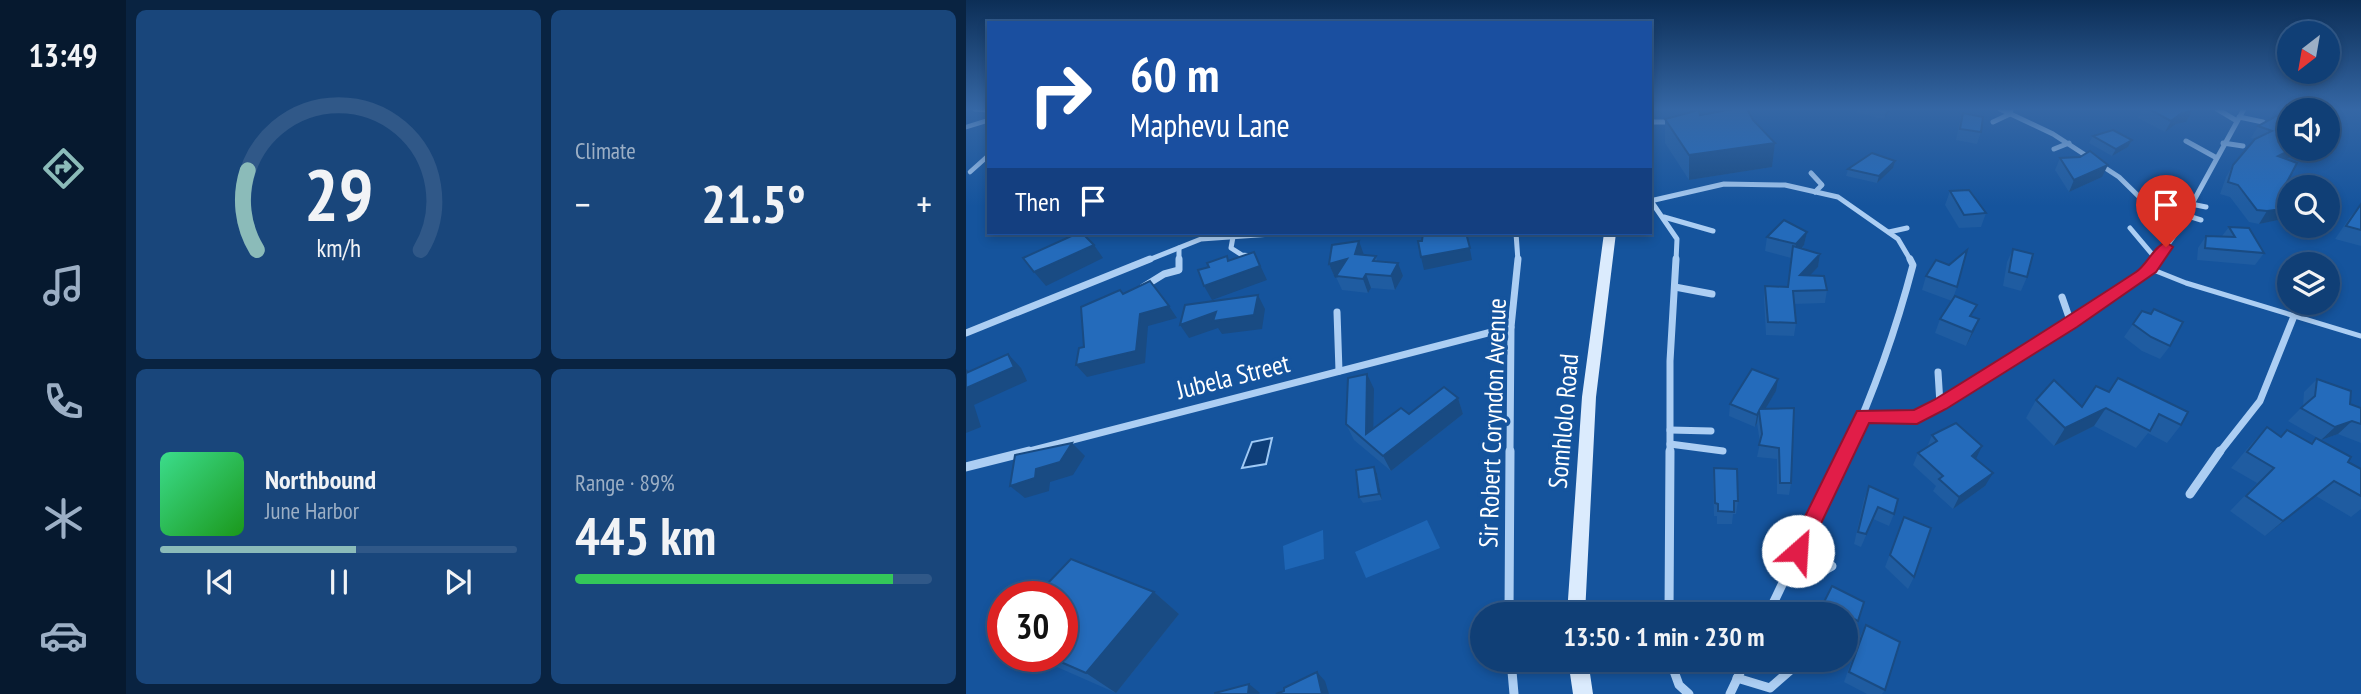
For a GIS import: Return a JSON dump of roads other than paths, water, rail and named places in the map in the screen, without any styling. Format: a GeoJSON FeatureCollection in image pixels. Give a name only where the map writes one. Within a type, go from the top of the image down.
{"type":"FeatureCollection","features":[{"type":"Feature","properties":{"kind":"main road","name":"Somhlolo Road"},"geometry":{"type":"LineString","coordinates":[[1577,602],[1589,397],[1610,235]]}},
{"type":"Feature","properties":{"kind":"main road"},"geometry":{"type":"LineString","coordinates":[[1580,672],[1583,694]]}},
{"type":"Feature","properties":{"kind":"street"},"geometry":{"type":"LineString","coordinates":[[2066,141],[2119,177],[2176,233]]}},
{"type":"Feature","properties":{"kind":"street"},"geometry":{"type":"LineString","coordinates":[[2187,141],[2215,157]]}},
{"type":"Feature","properties":{"kind":"street"},"geometry":{"type":"LineString","coordinates":[[2054,149],[2069,143]]}},
{"type":"Feature","properties":{"kind":"street"},"geometry":{"type":"LineString","coordinates":[[1863,416],[1917,417],[2071,323],[2151,269],[2176,233],[2223,144],[2243,146]]}},
{"type":"Feature","properties":{"kind":"street"},"geometry":{"type":"LineString","coordinates":[[1811,173],[1822,185],[1815,192]]}},
{"type":"Feature","properties":{"kind":"street"},"geometry":{"type":"LineString","coordinates":[[1652,201],[1724,184],[1785,185],[1838,197],[1898,239],[1913,265],[1905,298],[1863,416],[1774,602]]}},
{"type":"Feature","properties":{"kind":"street"},"geometry":{"type":"LineString","coordinates":[[1652,202],[1677,239],[1670,360],[1669,602]]}},
{"type":"Feature","properties":{"kind":"street"},"geometry":{"type":"LineString","coordinates":[[2191,204],[2206,207]]}},
{"type":"Feature","properties":{"kind":"street"},"geometry":{"type":"LineString","coordinates":[[2185,215],[2201,220]]}},
{"type":"Feature","properties":{"kind":"street"},"geometry":{"type":"LineString","coordinates":[[1663,217],[1713,231]]}},
{"type":"Feature","properties":{"kind":"street"},"geometry":{"type":"LineString","coordinates":[[1889,232],[1907,228]]}},
{"type":"Feature","properties":{"kind":"street"},"geometry":{"type":"LineString","coordinates":[[2130,228],[2157,261]]}},
{"type":"Feature","properties":{"kind":"street"},"geometry":{"type":"LineString","coordinates":[[966,333],[1201,239],[1260,235]]}},
{"type":"Feature","properties":{"kind":"street","name":"Sir Robert Coryndon Avenue"},"geometry":{"type":"LineString","coordinates":[[1509,602],[1511,327],[1519,269],[1516,235]]}},
{"type":"Feature","properties":{"kind":"street"},"geometry":{"type":"LineString","coordinates":[[1233,237],[1231,248],[1242,255],[1256,256]]}},
{"type":"Feature","properties":{"kind":"street"},"geometry":{"type":"LineString","coordinates":[[1132,293],[1164,274],[1179,270],[1179,248]]}},
{"type":"Feature","properties":{"kind":"street"},"geometry":{"type":"LineString","coordinates":[[1675,287],[1712,295]]}},
{"type":"Feature","properties":{"kind":"street"},"geometry":{"type":"LineString","coordinates":[[2063,297],[2071,323]]}},
{"type":"Feature","properties":{"kind":"street"},"geometry":{"type":"LineString","coordinates":[[1337,312],[1339,371]]}},
{"type":"Feature","properties":{"kind":"street"},"geometry":{"type":"LineString","coordinates":[[2190,494],[2231,435],[2260,401],[2294,316]]}},
{"type":"Feature","properties":{"kind":"street","name":"Jubela Street"},"geometry":{"type":"LineString","coordinates":[[966,467],[1511,327]]}},
{"type":"Feature","properties":{"kind":"street"},"geometry":{"type":"LineString","coordinates":[[1938,372],[1940,404]]}},
{"type":"Feature","properties":{"kind":"street"},"geometry":{"type":"LineString","coordinates":[[1670,430],[1711,431]]}},
{"type":"Feature","properties":{"kind":"street"},"geometry":{"type":"LineString","coordinates":[[1670,444],[1723,452]]}},
{"type":"Feature","properties":{"kind":"street"},"geometry":{"type":"LineString","coordinates":[[1787,573],[1811,578],[1832,566]]}},
{"type":"Feature","properties":{"kind":"street"},"geometry":{"type":"LineString","coordinates":[[1512,672],[1514,694]]}},
{"type":"Feature","properties":{"kind":"street"},"geometry":{"type":"LineString","coordinates":[[1674,672],[1679,685],[1689,694]]}},
{"type":"Feature","properties":{"kind":"street"},"geometry":{"type":"LineString","coordinates":[[1730,694],[1740,672]]}},
{"type":"Feature","properties":{"kind":"street"},"geometry":{"type":"LineString","coordinates":[[1737,678],[1770,688],[1788,672]]}},
{"type":"Feature","properties":{"kind":"lane"},"geometry":{"type":"LineString","coordinates":[[971,172],[987,157]]}},
{"type":"Feature","properties":{"kind":"lane"},"geometry":{"type":"LineString","coordinates":[[2151,269],[2186,283],[2361,337]]}}]}
